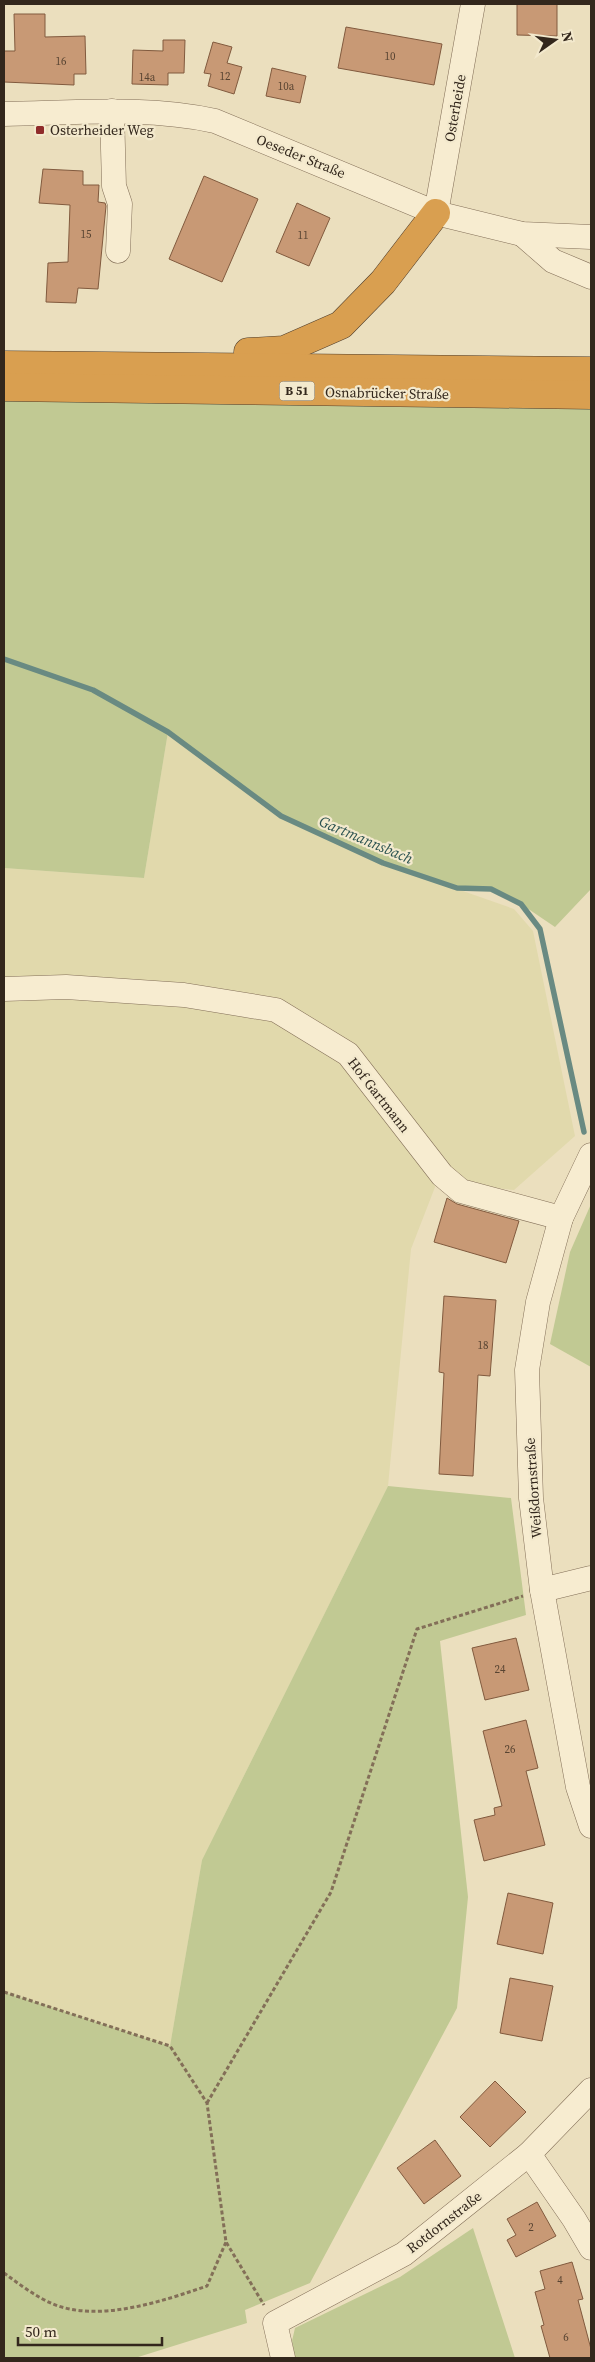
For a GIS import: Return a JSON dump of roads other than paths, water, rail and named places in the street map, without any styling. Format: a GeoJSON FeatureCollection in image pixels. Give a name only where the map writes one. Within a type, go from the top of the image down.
{"type":"FeatureCollection","features":[{"type":"Feature","properties":{"kind":"highway"},"geometry":{"type":"LineString","coordinates":[[49,366],[284,350],[341,325],[383,282],[436,212]]}},
{"type":"Feature","properties":{"kind":"highway","name":"Osnabrücker Straße"},"geometry":{"type":"LineString","coordinates":[[4,366],[591,371]]}},
{"type":"Feature","properties":{"kind":"highway","name":"Osnabrücker Straße"},"geometry":{"type":"LineString","coordinates":[[4,387],[591,395]]}},
{"type":"Feature","properties":{"kind":"street","name":"Osterheide"},"geometry":{"type":"LineString","coordinates":[[436,212],[473,4]]}},
{"type":"Feature","properties":{"kind":"street","name":"Oeseder Straße"},"geometry":{"type":"LineString","coordinates":[[4,114],[112,111],[192,116],[215,122],[436,212],[522,234],[591,237]]}},
{"type":"Feature","properties":{"kind":"street"},"geometry":{"type":"LineString","coordinates":[[112,111],[114,186],[120,204],[118,250]]}},
{"type":"Feature","properties":{"kind":"street"},"geometry":{"type":"LineString","coordinates":[[522,234],[553,261],[591,277]]}},
{"type":"Feature","properties":{"kind":"street","name":"Hof Gartmann"},"geometry":{"type":"LineString","coordinates":[[4,989],[66,986],[184,995],[276,1010],[348,1054],[442,1175],[461,1190],[561,1218]]}},
{"type":"Feature","properties":{"kind":"street","name":"Weißdornstraße"},"geometry":{"type":"LineString","coordinates":[[591,1155],[561,1218],[538,1302],[527,1370],[532,1498],[542,1590],[578,1787],[591,1826]]}},
{"type":"Feature","properties":{"kind":"street"},"geometry":{"type":"LineString","coordinates":[[542,1590],[591,1578]]}},
{"type":"Feature","properties":{"kind":"street","name":"Rotdornstraße"},"geometry":{"type":"LineString","coordinates":[[283,2358],[275,2323],[404,2254],[529,2154],[591,2090]]}},
{"type":"Feature","properties":{"kind":"street"},"geometry":{"type":"LineString","coordinates":[[529,2154],[574,2219],[591,2248]]}},
{"type":"Feature","properties":{"kind":"waterway","name":"Gartmannsbach"},"geometry":{"type":"LineString","coordinates":[[4,659],[93,690],[168,732],[281,816],[383,863],[457,888],[491,889],[521,904],[540,929],[584,1132]]}},
{"type":"Feature","properties":{"kind":"place","name":"Osterheider Weg"},"geometry":{"type":"Point","coordinates":[40,130]}}]}
